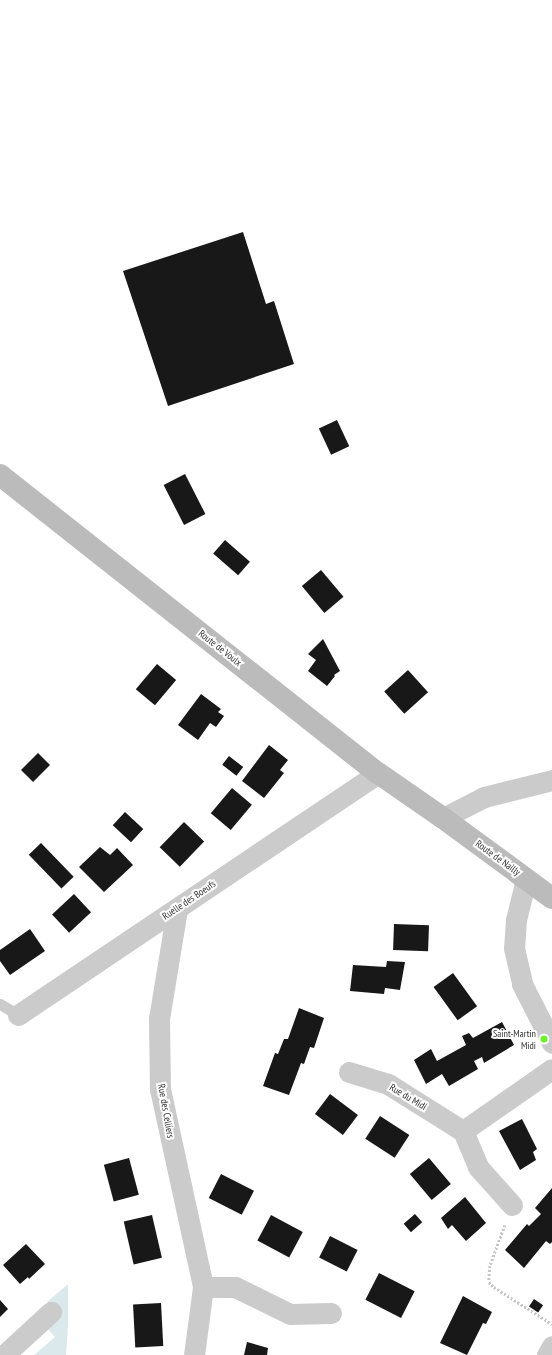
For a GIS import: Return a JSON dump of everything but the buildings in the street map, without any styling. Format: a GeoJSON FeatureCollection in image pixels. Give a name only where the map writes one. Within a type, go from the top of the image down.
{"type":"FeatureCollection","features":[{"type":"Feature","properties":{"kind":"main road","name":"Route de Voulx"},"geometry":{"type":"LineString","coordinates":[[0,475],[378,773],[443,818]]}},
{"type":"Feature","properties":{"kind":"main road","name":"Route de Nailly"},"geometry":{"type":"LineString","coordinates":[[443,818],[552,898]]}},
{"type":"Feature","properties":{"kind":"street","name":"Ruelle des Boeufs"},"geometry":{"type":"LineString","coordinates":[[18,1015],[378,773]]}},
{"type":"Feature","properties":{"kind":"street"},"geometry":{"type":"LineString","coordinates":[[443,818],[484,796],[552,780]]}},
{"type":"Feature","properties":{"kind":"street"},"geometry":{"type":"LineString","coordinates":[[526,879],[516,920],[514,948],[522,984],[552,1043]]}},
{"type":"Feature","properties":{"kind":"street","name":"Rue des Celliers"},"geometry":{"type":"LineString","coordinates":[[177,909],[159,1019],[160,1089],[203,1287],[194,1355]]}},
{"type":"Feature","properties":{"kind":"street"},"geometry":{"type":"LineString","coordinates":[[512,1205],[478,1167],[463,1131],[552,1070]]}},
{"type":"Feature","properties":{"kind":"street","name":"Rue du Midi"},"geometry":{"type":"LineString","coordinates":[[349,1072],[388,1084],[463,1131]]}},
{"type":"Feature","properties":{"kind":"street"},"geometry":{"type":"LineString","coordinates":[[203,1287],[234,1287],[290,1314],[331,1313]]}},
{"type":"Feature","properties":{"kind":"street"},"geometry":{"type":"LineString","coordinates":[[4,1355],[51,1312]]}},
{"type":"Feature","properties":{"kind":"street"},"geometry":{"type":"LineString","coordinates":[[547,1355],[552,1346]]}},
{"type":"Feature","properties":{"kind":"lane","name":"Ruelle des Boeufs"},"geometry":{"type":"LineString","coordinates":[[0,1004],[18,1015]]}},
{"type":"Feature","properties":{"kind":"path"},"geometry":{"type":"LineString","coordinates":[[512,1205],[490,1266],[489,1282],[494,1287],[552,1324]]}},
{"type":"Feature","properties":{"kind":"shaded area"},"geometry":{"type":"Polygon","coordinates":[[[68,1284],[66,1355],[34,1355],[55,1337],[47,1328],[61,1317],[47,1302],[68,1284]]]}},
{"type":"Feature","properties":{"kind":"place","name":"Saint-Martin Midi"},"geometry":{"type":"Point","coordinates":[544,1039]}}]}
